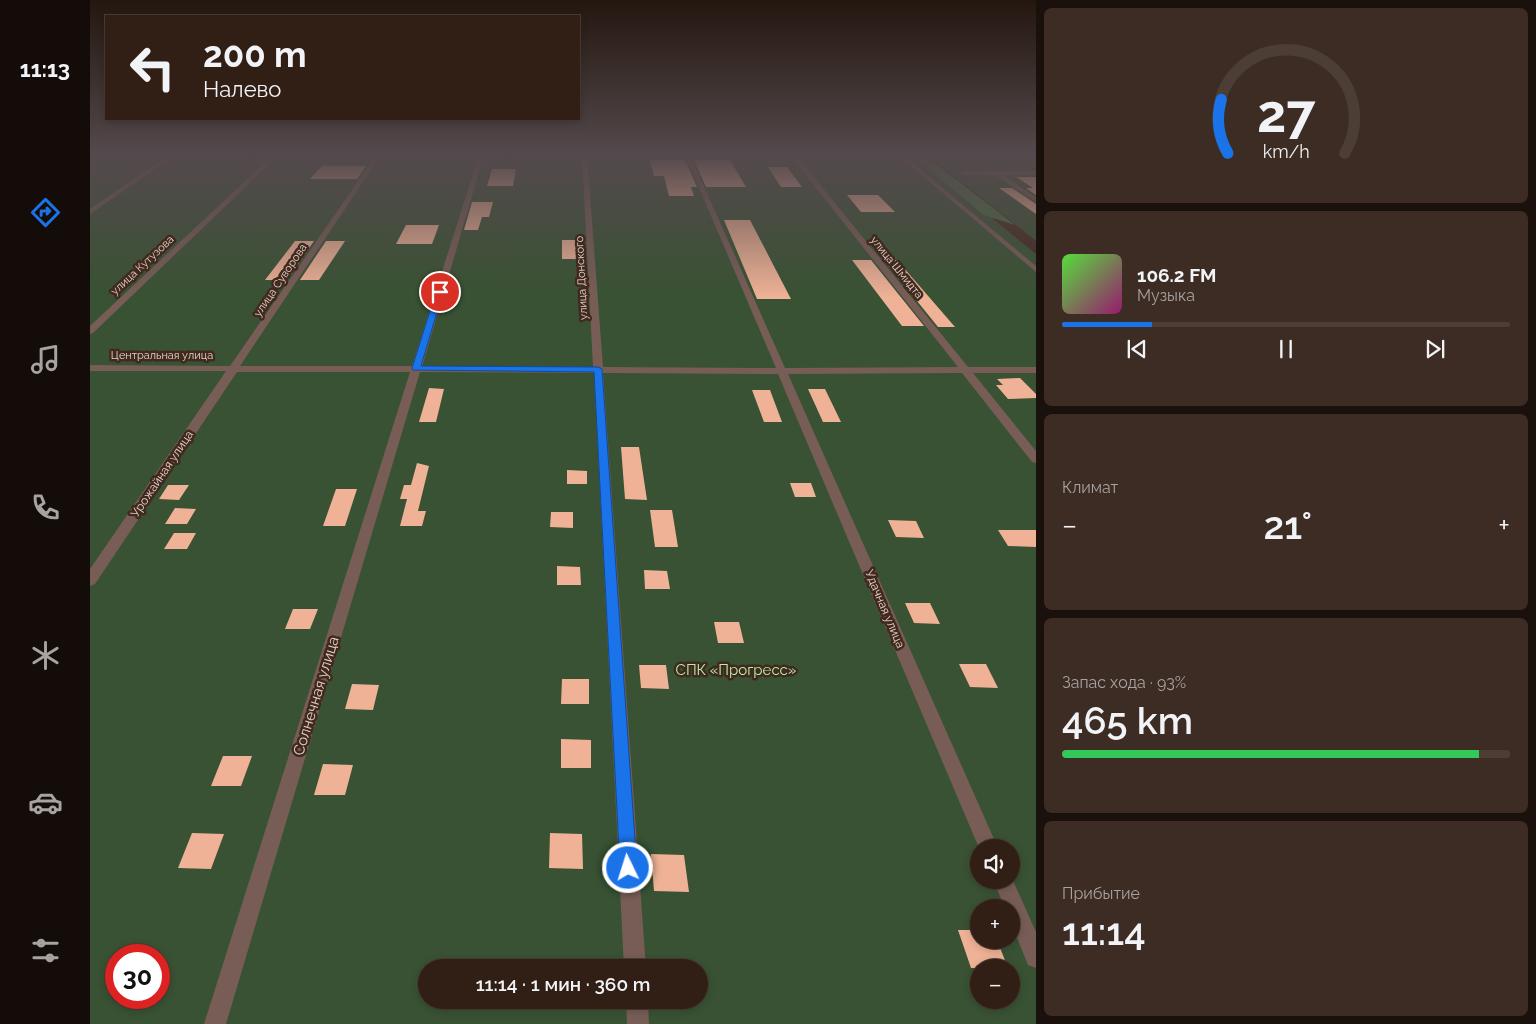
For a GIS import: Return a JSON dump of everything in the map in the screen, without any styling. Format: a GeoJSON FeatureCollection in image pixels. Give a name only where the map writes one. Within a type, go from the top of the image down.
{"type":"FeatureCollection","features":[{"type":"Feature","properties":{"kind":"street"},"geometry":{"type":"LineString","coordinates":[[90,212],[103,203]]}},
{"type":"Feature","properties":{"kind":"street","name":"улица Кутузова"},"geometry":{"type":"LineString","coordinates":[[90,331],[225,203]]}},
{"type":"Feature","properties":{"kind":"street","name":"улица Суворова"},"geometry":{"type":"LineString","coordinates":[[234,368],[346,203]]}},
{"type":"Feature","properties":{"kind":"street","name":"Солнечная улица"},"geometry":{"type":"LineString","coordinates":[[215,1024],[467,203]]}},
{"type":"Feature","properties":{"kind":"street","name":"улица Донского"},"geometry":{"type":"LineString","coordinates":[[588,203],[634,959]]}},
{"type":"Feature","properties":{"kind":"street","name":"Удачная улица"},"geometry":{"type":"LineString","coordinates":[[709,203],[984,839]]}},
{"type":"Feature","properties":{"kind":"street","name":"улица Шмидта"},"geometry":{"type":"LineString","coordinates":[[831,203],[1036,459]]}},
{"type":"Feature","properties":{"kind":"street"},"geometry":{"type":"LineString","coordinates":[[957,203],[1036,270]]}},
{"type":"Feature","properties":{"kind":"street","name":"Центральная улица"},"geometry":{"type":"LineString","coordinates":[[90,368],[782,371],[1036,370]]}},
{"type":"Feature","properties":{"kind":"street","name":"Урожайная улица"},"geometry":{"type":"LineString","coordinates":[[90,580],[234,368]]}},
{"type":"Feature","properties":{"kind":"street"},"geometry":{"type":"LineString","coordinates":[[1007,889],[1036,957]]}},
{"type":"Feature","properties":{"kind":"street"},"geometry":{"type":"LineString","coordinates":[[637,1009],[638,1024]]}},
{"type":"Feature","properties":{"kind":"green space","name":"СПК «Прогресс»"},"geometry":{"type":"Polygon","coordinates":[[[90,203],[973,203],[1036,254],[1036,1024],[90,1024],[90,203]]]}},
{"type":"Feature","properties":{"kind":"green space"},"geometry":{"type":"Polygon","coordinates":[[[969,203],[986,203],[1015,225],[984,215],[969,203]]]}},
{"type":"Feature","properties":{"kind":"green space"},"geometry":{"type":"Polygon","coordinates":[[[988,203],[1036,203],[1036,241],[988,203]]]}},
{"type":"Feature","properties":{"kind":"building"},"geometry":{"type":"Polygon","coordinates":[[[472,203],[493,203],[489,217],[482,217],[478,230],[464,230],[472,203]]]}},
{"type":"Feature","properties":{"kind":"building"},"geometry":{"type":"Polygon","coordinates":[[[853,203],[886,203],[895,212],[861,212],[853,203]]]}},
{"type":"Feature","properties":{"kind":"building"},"geometry":{"type":"Polygon","coordinates":[[[1020,203],[1036,204],[1036,214],[1020,203]]]}},
{"type":"Feature","properties":{"kind":"building"},"geometry":{"type":"Polygon","coordinates":[[[724,220],[750,220],[791,299],[757,299],[724,220]]]}},
{"type":"Feature","properties":{"kind":"building"},"geometry":{"type":"Polygon","coordinates":[[[406,225],[439,225],[432,244],[396,244],[406,225]]]}},
{"type":"Feature","properties":{"kind":"building"},"geometry":{"type":"Polygon","coordinates":[[[562,240],[576,240],[576,259],[562,259],[562,240]]]}},
{"type":"Feature","properties":{"kind":"building"},"geometry":{"type":"Polygon","coordinates":[[[295,241],[314,241],[287,280],[265,280],[295,241]]]}},
{"type":"Feature","properties":{"kind":"building"},"geometry":{"type":"Polygon","coordinates":[[[326,241],[345,241],[319,280],[300,280],[326,241]]]}},
{"type":"Feature","properties":{"kind":"building"},"geometry":{"type":"Polygon","coordinates":[[[852,260],[871,260],[924,326],[902,326],[852,260]]]}},
{"type":"Feature","properties":{"kind":"building"},"geometry":{"type":"Polygon","coordinates":[[[884,260],[897,260],[955,327],[938,327],[884,260]]]}},
{"type":"Feature","properties":{"kind":"building"},"geometry":{"type":"Polygon","coordinates":[[[1020,378],[1036,394],[1036,398],[1008,399],[996,385],[1003,385],[997,379],[1020,378]]]}},
{"type":"Feature","properties":{"kind":"building"},"geometry":{"type":"Polygon","coordinates":[[[429,388],[444,389],[436,422],[419,422],[429,388]]]}},
{"type":"Feature","properties":{"kind":"building"},"geometry":{"type":"Polygon","coordinates":[[[808,389],[825,389],[841,422],[823,422],[808,389]]]}},
{"type":"Feature","properties":{"kind":"building"},"geometry":{"type":"Polygon","coordinates":[[[752,390],[770,390],[782,422],[764,422],[752,390]]]}},
{"type":"Feature","properties":{"kind":"building"},"geometry":{"type":"Polygon","coordinates":[[[621,447],[639,447],[647,500],[625,499],[621,447]]]}},
{"type":"Feature","properties":{"kind":"building"},"geometry":{"type":"Polygon","coordinates":[[[417,463],[429,466],[418,511],[426,511],[422,526],[400,526],[407,499],[400,499],[404,485],[411,485],[417,463]]]}},
{"type":"Feature","properties":{"kind":"building"},"geometry":{"type":"Polygon","coordinates":[[[567,470],[587,471],[587,484],[567,484],[567,470]]]}},
{"type":"Feature","properties":{"kind":"building"},"geometry":{"type":"Polygon","coordinates":[[[790,483],[811,483],[816,497],[795,497],[790,483]]]}},
{"type":"Feature","properties":{"kind":"building"},"geometry":{"type":"Polygon","coordinates":[[[168,485],[189,485],[179,500],[159,499],[168,485]]]}},
{"type":"Feature","properties":{"kind":"building"},"geometry":{"type":"Polygon","coordinates":[[[336,489],[357,489],[345,526],[323,526],[336,489]]]}},
{"type":"Feature","properties":{"kind":"building"},"geometry":{"type":"Polygon","coordinates":[[[175,508],[196,509],[187,524],[165,524],[175,508]]]}},
{"type":"Feature","properties":{"kind":"building"},"geometry":{"type":"Polygon","coordinates":[[[650,510],[672,510],[678,547],[655,547],[650,510]]]}},
{"type":"Feature","properties":{"kind":"building"},"geometry":{"type":"Polygon","coordinates":[[[551,512],[573,512],[573,528],[550,527],[551,512]]]}},
{"type":"Feature","properties":{"kind":"building"},"geometry":{"type":"Polygon","coordinates":[[[888,520],[916,521],[924,538],[896,537],[888,520]]]}},
{"type":"Feature","properties":{"kind":"building"},"geometry":{"type":"Polygon","coordinates":[[[998,530],[1036,530],[1036,547],[1008,546],[998,530]]]}},
{"type":"Feature","properties":{"kind":"building"},"geometry":{"type":"Polygon","coordinates":[[[174,533],[196,533],[187,549],[164,549],[174,533]]]}},
{"type":"Feature","properties":{"kind":"building"},"geometry":{"type":"Polygon","coordinates":[[[557,566],[580,567],[581,585],[557,585],[557,566]]]}},
{"type":"Feature","properties":{"kind":"building"},"geometry":{"type":"Polygon","coordinates":[[[644,570],[667,571],[670,589],[645,589],[644,570]]]}},
{"type":"Feature","properties":{"kind":"building"},"geometry":{"type":"Polygon","coordinates":[[[905,603],[930,603],[940,624],[914,623],[905,603]]]}},
{"type":"Feature","properties":{"kind":"building"},"geometry":{"type":"Polygon","coordinates":[[[293,609],[318,609],[310,629],[285,629],[293,609]]]}},
{"type":"Feature","properties":{"kind":"building"},"geometry":{"type":"Polygon","coordinates":[[[714,622],[739,622],[744,643],[718,643],[714,622]]]}},
{"type":"Feature","properties":{"kind":"building"},"geometry":{"type":"Polygon","coordinates":[[[959,664],[986,664],[998,688],[970,687],[959,664]]]}},
{"type":"Feature","properties":{"kind":"building"},"geometry":{"type":"Polygon","coordinates":[[[639,665],[666,665],[669,689],[641,688],[639,665]]]}},
{"type":"Feature","properties":{"kind":"building"},"geometry":{"type":"Polygon","coordinates":[[[562,679],[589,679],[589,704],[561,704],[562,679]]]}},
{"type":"Feature","properties":{"kind":"building"},"geometry":{"type":"Polygon","coordinates":[[[352,684],[379,685],[373,710],[345,709],[352,684]]]}},
{"type":"Feature","properties":{"kind":"building"},"geometry":{"type":"Polygon","coordinates":[[[561,739],[591,740],[591,768],[561,768],[561,739]]]}},
{"type":"Feature","properties":{"kind":"building"},"geometry":{"type":"Polygon","coordinates":[[[223,756],[252,756],[241,786],[211,786],[223,756]]]}},
{"type":"Feature","properties":{"kind":"building"},"geometry":{"type":"Polygon","coordinates":[[[323,764],[353,765],[345,795],[314,795],[323,764]]]}},
{"type":"Feature","properties":{"kind":"building"},"geometry":{"type":"Polygon","coordinates":[[[192,833],[224,834],[211,869],[178,868],[192,833]]]}},
{"type":"Feature","properties":{"kind":"building"},"geometry":{"type":"Polygon","coordinates":[[[550,833],[582,834],[583,869],[549,868],[550,833]]]}},
{"type":"Feature","properties":{"kind":"building"},"geometry":{"type":"Polygon","coordinates":[[[651,854],[684,855],[689,892],[654,891],[651,854]]]}},
{"type":"Feature","properties":{"kind":"building"},"geometry":{"type":"Polygon","coordinates":[[[958,930],[970,930],[970,949],[1001,949],[1004,959],[970,959],[970,965],[958,930]]]}},
{"type":"Feature","properties":{"kind":"route"},"geometry":{"type":"LineString","coordinates":[[440,292],[416,368],[598,369],[628,868]]}}]}
